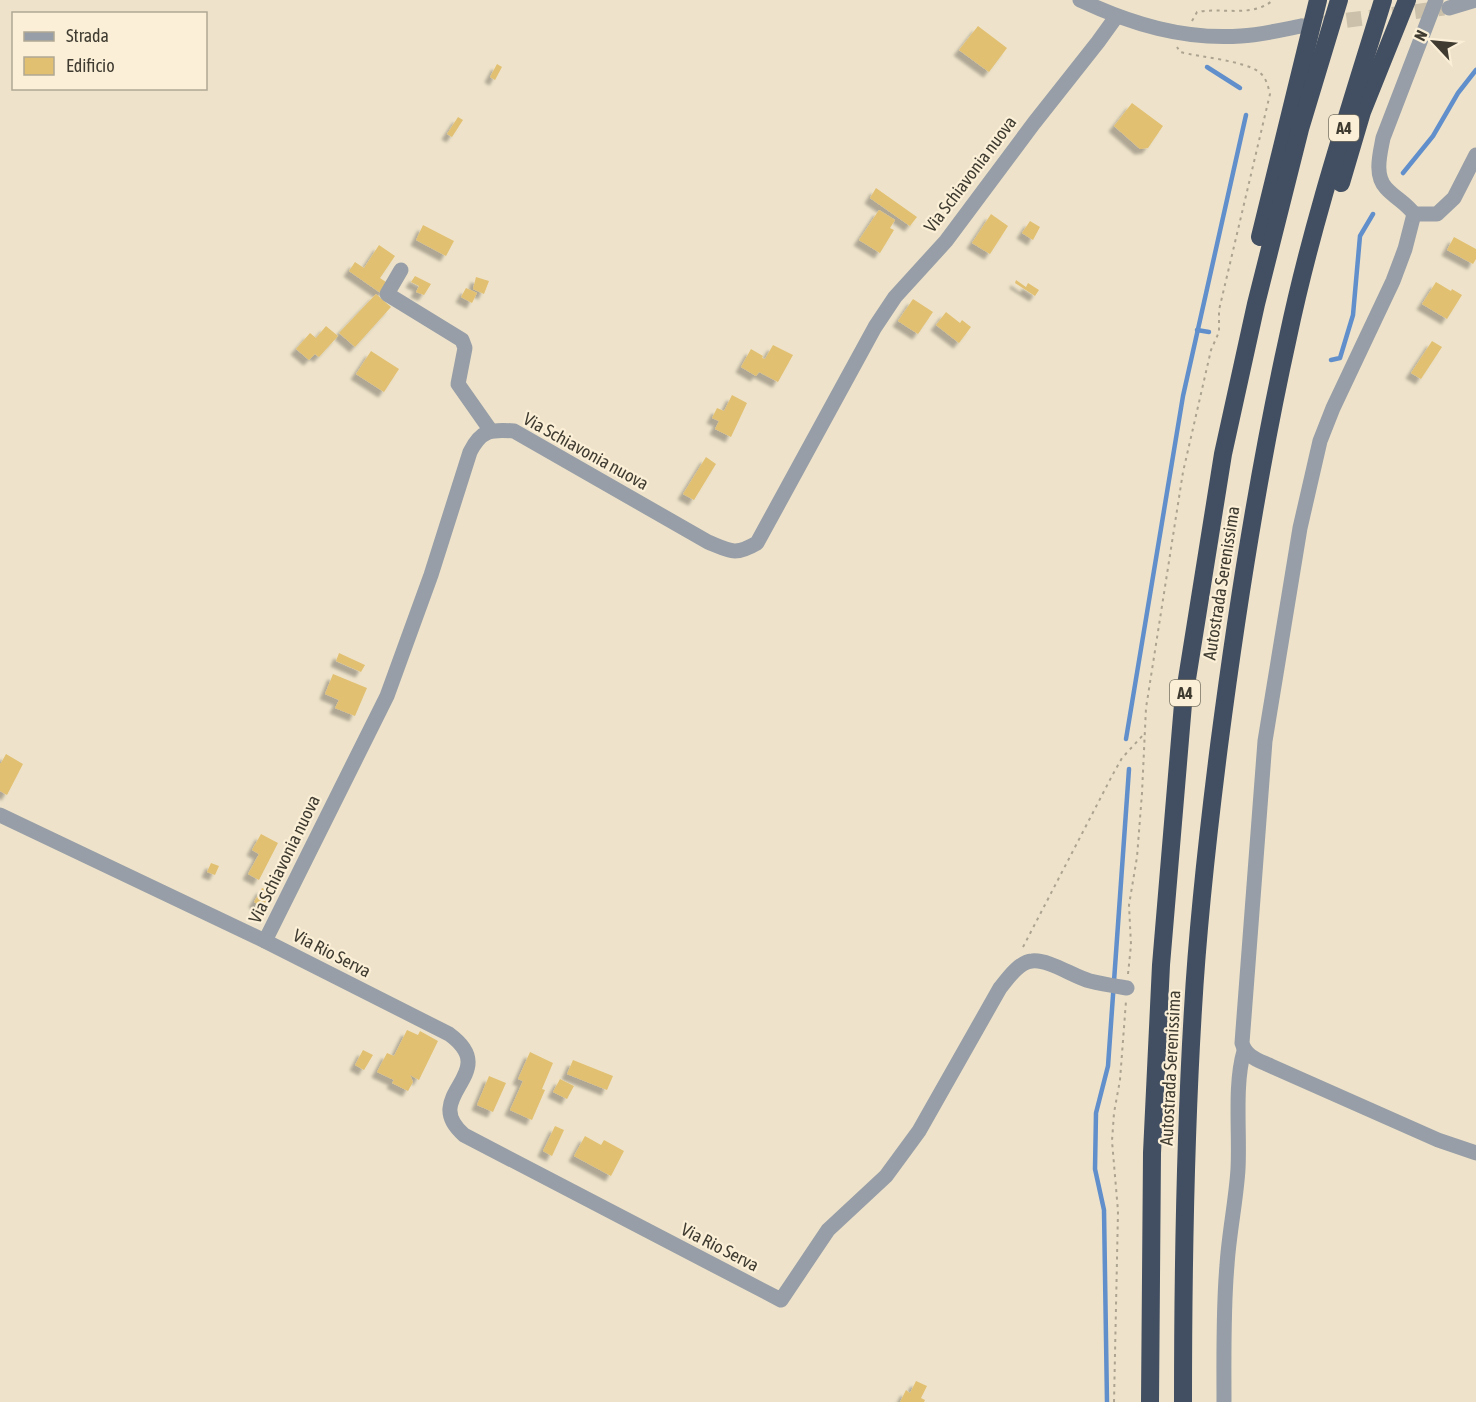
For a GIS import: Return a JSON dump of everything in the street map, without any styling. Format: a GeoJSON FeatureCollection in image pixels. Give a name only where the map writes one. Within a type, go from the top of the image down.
{"type":"FeatureCollection","features":[{"type":"Feature","properties":{"kind":"highway"},"geometry":{"type":"LineString","coordinates":[[1256,304],[1258,246],[1318,0]]}},
{"type":"Feature","properties":{"kind":"highway","name":"Autostrada Serenissima"},"geometry":{"type":"LineString","coordinates":[[1150,1402],[1152,1153],[1161,964],[1183,704],[1223,454],[1256,304],[1300,129],[1339,0]]}},
{"type":"Feature","properties":{"kind":"highway","name":"Autostrada Serenissima"},"geometry":{"type":"LineString","coordinates":[[1183,1402],[1186,1182],[1193,1009],[1205,858],[1236,617],[1251,522],[1288,335],[1307,257],[1383,0]]}},
{"type":"Feature","properties":{"kind":"highway"},"geometry":{"type":"LineString","coordinates":[[1307,257],[1329,224],[1362,112],[1407,0]]}},
{"type":"Feature","properties":{"kind":"street"},"geometry":{"type":"LineString","coordinates":[[1080,0],[1116,17],[1188,36],[1243,36],[1301,26]]}},
{"type":"Feature","properties":{"kind":"street"},"geometry":{"type":"LineString","coordinates":[[1224,1402],[1223,1339],[1226,1275],[1238,1182],[1239,1088],[1244,1051],[1241,1029],[1264,741],[1300,528],[1320,441],[1333,408],[1393,281],[1408,242],[1414,214],[1408,206],[1384,187],[1378,162],[1383,138],[1442,4],[1476,0]]}},
{"type":"Feature","properties":{"kind":"street","name":"Via Schiavonia nuova"},"geometry":{"type":"LineString","coordinates":[[0,814],[265,941],[387,696],[431,575],[470,452],[476,440],[485,433],[497,429],[514,431],[708,542],[730,551],[743,551],[757,543],[875,327],[895,297],[946,241],[1116,17]]}},
{"type":"Feature","properties":{"kind":"street"},"geometry":{"type":"LineString","coordinates":[[1414,214],[1437,214],[1454,198],[1476,155]]}},
{"type":"Feature","properties":{"kind":"street"},"geometry":{"type":"LineString","coordinates":[[401,270],[387,294],[462,340],[465,348],[458,384],[491,431]]}},
{"type":"Feature","properties":{"kind":"street","name":"Via Rio Serva"},"geometry":{"type":"LineString","coordinates":[[265,941],[449,1034],[463,1044],[468,1054],[468,1069],[452,1100],[448,1114],[453,1126],[464,1135],[781,1300],[828,1230],[886,1176],[919,1131],[1000,988],[1022,965]]}},
{"type":"Feature","properties":{"kind":"street"},"geometry":{"type":"LineString","coordinates":[[1022,965],[1032,961],[1040,962],[1088,981],[1123,987]]}},
{"type":"Feature","properties":{"kind":"street"},"geometry":{"type":"LineString","coordinates":[[1244,1051],[1251,1057],[1281,1071],[1438,1140],[1476,1153]]}},
{"type":"Feature","properties":{"kind":"path"},"geometry":{"type":"LineString","coordinates":[[1188,36],[1192,20],[1197,12],[1250,9],[1269,4],[1273,0]]}},
{"type":"Feature","properties":{"kind":"path"},"geometry":{"type":"LineString","coordinates":[[1192,20],[1202,20]]}},
{"type":"Feature","properties":{"kind":"path"},"geometry":{"type":"LineString","coordinates":[[1114,1402],[1118,1211],[1112,1141],[1120,1080],[1123,987],[1131,945],[1130,905],[1137,857],[1144,734],[1150,683],[1183,472],[1211,350],[1219,332],[1219,310],[1270,94],[1261,73],[1247,66],[1180,52],[1168,31]]}},
{"type":"Feature","properties":{"kind":"path"},"geometry":{"type":"LineString","coordinates":[[1022,965],[1021,951],[1113,774],[1122,758],[1144,734]]}},
{"type":"Feature","properties":{"kind":"building"},"geometry":{"type":"Polygon","coordinates":[[[978,26],[1007,48],[989,72],[959,50],[978,26]]]}},
{"type":"Feature","properties":{"kind":"building"},"geometry":{"type":"Polygon","coordinates":[[[497,64],[502,67],[495,80],[490,77],[497,64]]]}},
{"type":"Feature","properties":{"kind":"building"},"geometry":{"type":"Polygon","coordinates":[[[1132,103],[1163,126],[1148,148],[1140,149],[1114,126],[1132,103]]]}},
{"type":"Feature","properties":{"kind":"building"},"geometry":{"type":"Polygon","coordinates":[[[458,117],[463,120],[452,137],[447,134],[458,117]]]}},
{"type":"Feature","properties":{"kind":"building"},"geometry":{"type":"Polygon","coordinates":[[[876,188],[917,217],[910,226],[870,198],[876,188]]]}},
{"type":"Feature","properties":{"kind":"building"},"geometry":{"type":"Polygon","coordinates":[[[879,210],[895,220],[890,228],[894,230],[880,253],[859,240],[879,210]]]}},
{"type":"Feature","properties":{"kind":"building"},"geometry":{"type":"Polygon","coordinates":[[[991,214],[1008,226],[990,254],[972,243],[991,214]]]}},
{"type":"Feature","properties":{"kind":"building"},"geometry":{"type":"Polygon","coordinates":[[[1030,221],[1040,227],[1033,240],[1022,233],[1030,221]]]}},
{"type":"Feature","properties":{"kind":"building"},"geometry":{"type":"Polygon","coordinates":[[[423,225],[454,241],[446,256],[416,240],[423,225]]]}},
{"type":"Feature","properties":{"kind":"building"},"geometry":{"type":"Polygon","coordinates":[[[1454,237],[1476,249],[1476,259],[1473,264],[1447,250],[1454,237]]]}},
{"type":"Feature","properties":{"kind":"building"},"geometry":{"type":"Polygon","coordinates":[[[379,245],[395,256],[380,278],[389,284],[382,294],[349,271],[355,262],[364,268],[379,245]]]}},
{"type":"Feature","properties":{"kind":"building"},"geometry":{"type":"Polygon","coordinates":[[[415,276],[431,284],[424,295],[416,292],[419,286],[411,282],[415,276]]]}},
{"type":"Feature","properties":{"kind":"building"},"geometry":{"type":"Polygon","coordinates":[[[476,277],[489,281],[484,294],[473,289],[476,277]]]}},
{"type":"Feature","properties":{"kind":"building"},"geometry":{"type":"Polygon","coordinates":[[[1016,280],[1026,287],[1028,283],[1039,290],[1035,296],[1015,283],[1016,280]]]}},
{"type":"Feature","properties":{"kind":"building"},"geometry":{"type":"Polygon","coordinates":[[[1436,282],[1462,295],[1447,319],[1422,304],[1436,282]]]}},
{"type":"Feature","properties":{"kind":"building"},"geometry":{"type":"Polygon","coordinates":[[[466,288],[477,293],[472,303],[461,297],[466,288]]]}},
{"type":"Feature","properties":{"kind":"building"},"geometry":{"type":"Polygon","coordinates":[[[376,294],[391,307],[355,347],[339,333],[376,294]]]}},
{"type":"Feature","properties":{"kind":"building"},"geometry":{"type":"Polygon","coordinates":[[[913,299],[933,312],[918,334],[898,321],[913,299]]]}},
{"type":"Feature","properties":{"kind":"building"},"geometry":{"type":"Polygon","coordinates":[[[946,312],[960,323],[962,320],[971,327],[959,343],[936,325],[946,312]]]}},
{"type":"Feature","properties":{"kind":"building"},"geometry":{"type":"Polygon","coordinates":[[[326,326],[338,336],[319,357],[315,354],[309,360],[296,349],[310,333],[316,338],[326,326]]]}},
{"type":"Feature","properties":{"kind":"building"},"geometry":{"type":"Polygon","coordinates":[[[1432,341],[1442,347],[1421,379],[1411,373],[1432,341]]]}},
{"type":"Feature","properties":{"kind":"building"},"geometry":{"type":"Polygon","coordinates":[[[773,345],[793,355],[778,382],[759,372],[756,376],[741,367],[751,349],[765,359],[773,345]]]}},
{"type":"Feature","properties":{"kind":"building"},"geometry":{"type":"Polygon","coordinates":[[[371,351],[399,369],[384,392],[356,374],[371,351]]]}},
{"type":"Feature","properties":{"kind":"building"},"geometry":{"type":"Polygon","coordinates":[[[732,395],[747,403],[731,437],[715,429],[719,421],[712,418],[717,408],[724,411],[732,395]]]}},
{"type":"Feature","properties":{"kind":"building"},"geometry":{"type":"Polygon","coordinates":[[[706,457],[716,464],[694,500],[683,494],[706,457]]]}},
{"type":"Feature","properties":{"kind":"building"},"geometry":{"type":"Polygon","coordinates":[[[339,653],[365,665],[361,672],[336,661],[339,653]]]}},
{"type":"Feature","properties":{"kind":"building"},"geometry":{"type":"Polygon","coordinates":[[[333,674],[367,688],[355,716],[335,708],[339,700],[325,694],[333,674]]]}},
{"type":"Feature","properties":{"kind":"building"},"geometry":{"type":"Polygon","coordinates":[[[6,754],[23,764],[7,795],[0,791],[0,763],[6,754]]]}},
{"type":"Feature","properties":{"kind":"building"},"geometry":{"type":"Polygon","coordinates":[[[261,834],[278,843],[259,880],[248,874],[259,854],[252,850],[261,834]]]}},
{"type":"Feature","properties":{"kind":"building"},"geometry":{"type":"Polygon","coordinates":[[[211,863],[219,866],[215,875],[207,872],[211,863]]]}},
{"type":"Feature","properties":{"kind":"building"},"geometry":{"type":"Polygon","coordinates":[[[262,888],[271,892],[263,907],[254,902],[262,888]]]}},
{"type":"Feature","properties":{"kind":"building"},"geometry":{"type":"Polygon","coordinates":[[[407,1030],[418,1035],[420,1031],[438,1041],[419,1080],[410,1075],[413,1082],[408,1091],[392,1083],[394,1080],[377,1072],[387,1053],[394,1056],[407,1030]]]}},
{"type":"Feature","properties":{"kind":"building"},"geometry":{"type":"Polygon","coordinates":[[[363,1050],[373,1055],[364,1070],[355,1065],[363,1050]]]}},
{"type":"Feature","properties":{"kind":"building"},"geometry":{"type":"Polygon","coordinates":[[[530,1052],[553,1063],[542,1089],[545,1090],[532,1120],[510,1110],[523,1081],[518,1079],[530,1052]]]}},
{"type":"Feature","properties":{"kind":"building"},"geometry":{"type":"Polygon","coordinates":[[[573,1060],[613,1076],[607,1090],[567,1074],[573,1060]]]}},
{"type":"Feature","properties":{"kind":"building"},"geometry":{"type":"Polygon","coordinates":[[[489,1076],[506,1083],[493,1112],[477,1105],[489,1076]]]}},
{"type":"Feature","properties":{"kind":"building"},"geometry":{"type":"Polygon","coordinates":[[[560,1079],[574,1086],[567,1099],[553,1092],[560,1079]]]}},
{"type":"Feature","properties":{"kind":"building"},"geometry":{"type":"Polygon","coordinates":[[[555,1126],[564,1130],[552,1156],[543,1151],[555,1126]]]}},
{"type":"Feature","properties":{"kind":"building"},"geometry":{"type":"Polygon","coordinates":[[[585,1136],[601,1145],[604,1140],[624,1151],[611,1176],[574,1156],[585,1136]]]}},
{"type":"Feature","properties":{"kind":"building"},"geometry":{"type":"Polygon","coordinates":[[[916,1381],[927,1386],[921,1398],[925,1400],[924,1402],[900,1402],[906,1390],[910,1393],[916,1381]]]}},
{"type":"Feature","properties":{"kind":"waterway"},"geometry":{"type":"LineString","coordinates":[[1207,67],[1240,88]]}},
{"type":"Feature","properties":{"kind":"waterway"},"geometry":{"type":"LineString","coordinates":[[1403,173],[1433,136],[1458,93],[1476,70]]}},
{"type":"Feature","properties":{"kind":"waterway"},"geometry":{"type":"LineString","coordinates":[[1126,739],[1183,396],[1246,115]]}},
{"type":"Feature","properties":{"kind":"waterway"},"geometry":{"type":"LineString","coordinates":[[1331,360],[1340,358],[1353,315],[1360,236],[1373,214]]}},
{"type":"Feature","properties":{"kind":"waterway"},"geometry":{"type":"LineString","coordinates":[[1197,330],[1209,332]]}},
{"type":"Feature","properties":{"kind":"waterway"},"geometry":{"type":"LineString","coordinates":[[1107,1402],[1104,1210],[1095,1169],[1096,1113],[1108,1066],[1129,769]]}},
{"type":"Feature","properties":{"kind":"tunnel"},"geometry":{"type":"LineString","coordinates":[[1301,26],[1444,8]]}}]}
